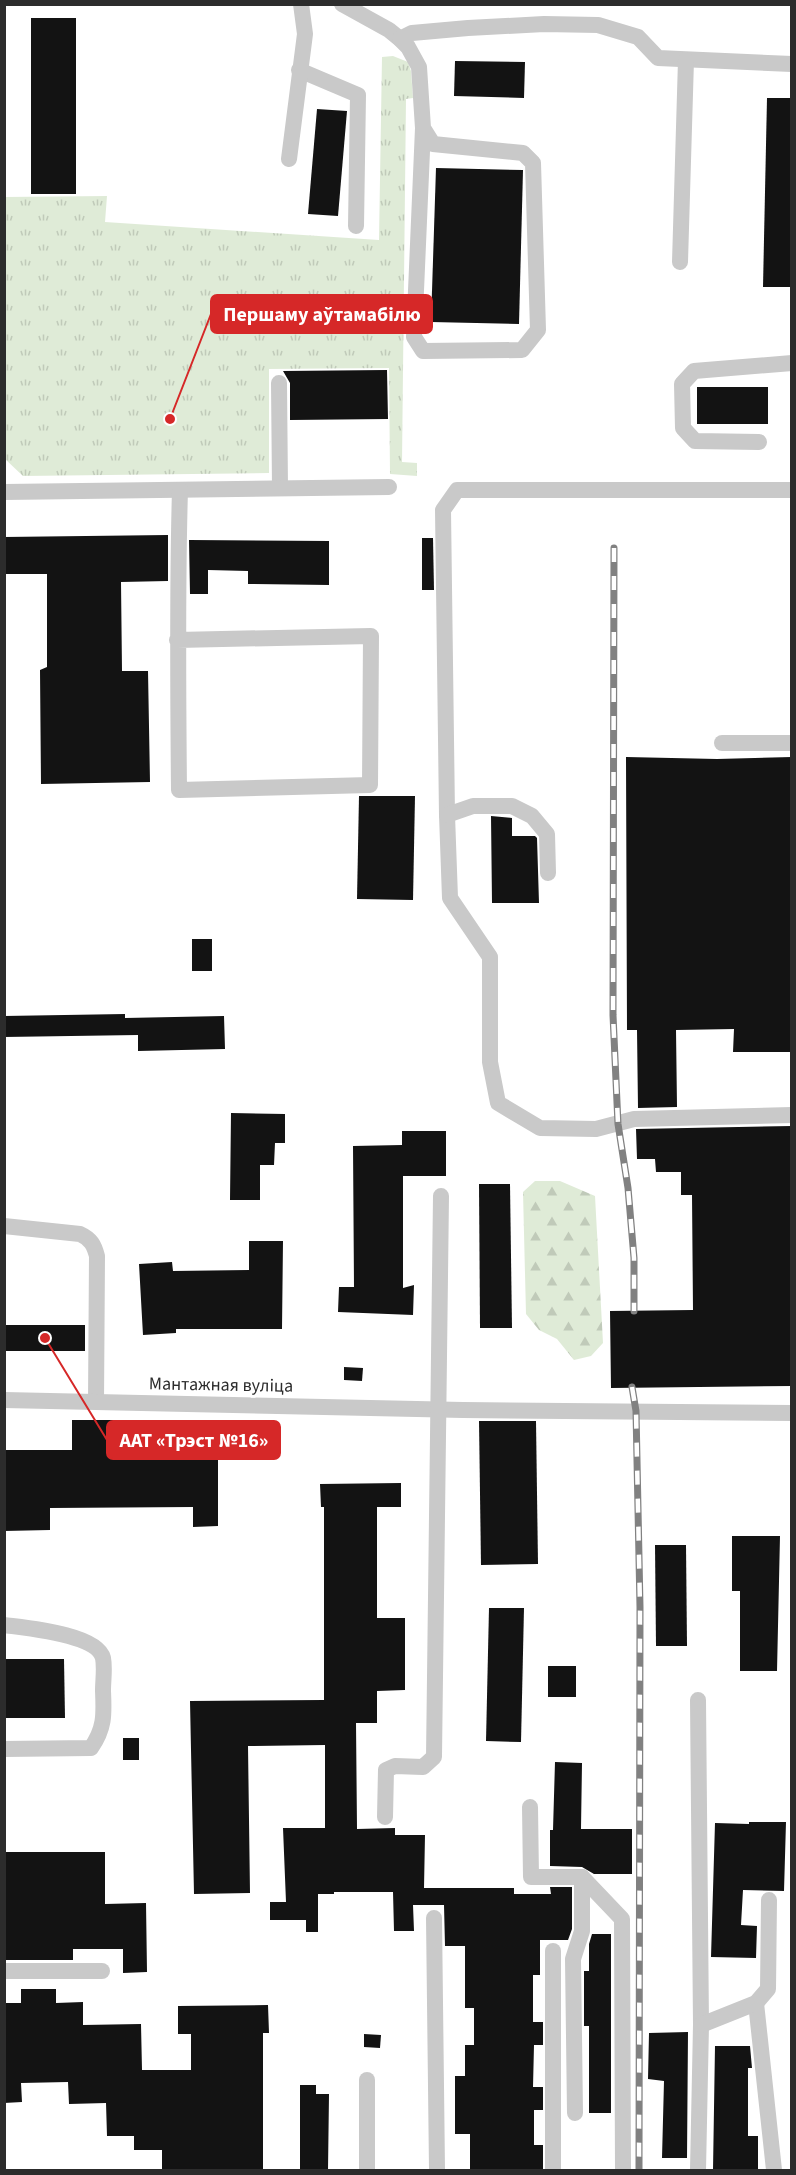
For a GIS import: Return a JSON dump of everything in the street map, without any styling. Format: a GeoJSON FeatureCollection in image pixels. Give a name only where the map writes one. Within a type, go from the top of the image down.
{"type":"FeatureCollection","features":[{"type":"Feature","properties":{"kind":"street"},"geometry":{"type":"LineString","coordinates":[[289,159],[305,34],[301,4]]}},
{"type":"Feature","properties":{"kind":"street"},"geometry":{"type":"LineString","coordinates":[[342,4],[389,30],[408,46],[419,67],[423,128],[414,337],[423,351],[522,350],[538,330],[533,163],[523,153],[433,144],[423,128]]}},
{"type":"Feature","properties":{"kind":"street"},"geometry":{"type":"LineString","coordinates":[[400,39],[412,33],[468,28],[544,24],[598,25],[638,37],[658,58],[792,64]]}},
{"type":"Feature","properties":{"kind":"street"},"geometry":{"type":"LineString","coordinates":[[680,262],[686,60]]}},
{"type":"Feature","properties":{"kind":"street"},"geometry":{"type":"LineString","coordinates":[[299,70],[357,95],[356,226]]}},
{"type":"Feature","properties":{"kind":"street"},"geometry":{"type":"LineString","coordinates":[[759,442],[694,441],[682,428],[682,384],[694,371],[792,363]]}},
{"type":"Feature","properties":{"kind":"street"},"geometry":{"type":"LineString","coordinates":[[279,383],[280,488]]}},
{"type":"Feature","properties":{"kind":"street"},"geometry":{"type":"LineString","coordinates":[[4,492],[389,487]]}},
{"type":"Feature","properties":{"kind":"street"},"geometry":{"type":"LineString","coordinates":[[177,639],[371,636],[370,785],[179,790],[177,639],[177,572],[180,490]]}},
{"type":"Feature","properties":{"kind":"street"},"geometry":{"type":"LineString","coordinates":[[792,490],[457,490],[442,510],[450,898],[489,957],[490,1062],[498,1103],[540,1128],[596,1129],[634,1119],[792,1115]]}},
{"type":"Feature","properties":{"kind":"street"},"geometry":{"type":"LineString","coordinates":[[722,743],[792,743]]}},
{"type":"Feature","properties":{"kind":"street"},"geometry":{"type":"LineString","coordinates":[[447,815],[474,806],[512,806],[532,816],[547,834],[548,873]]}},
{"type":"Feature","properties":{"kind":"street"},"geometry":{"type":"LineString","coordinates":[[385,1817],[386,1770],[395,1766],[423,1767],[434,1757],[441,1196]]}},
{"type":"Feature","properties":{"kind":"street"},"geometry":{"type":"LineString","coordinates":[[4,1226],[80,1234],[87,1237],[94,1245],[97,1256],[96,1402]]}},
{"type":"Feature","properties":{"kind":"street","name":"Мантажная вуліца"},"geometry":{"type":"LineString","coordinates":[[4,1400],[437,1409],[792,1413]]}},
{"type":"Feature","properties":{"kind":"street"},"geometry":{"type":"LineString","coordinates":[[4,1625],[68,1635],[92,1644],[103,1656],[104,1715],[101,1734],[91,1748],[4,1749]]}},
{"type":"Feature","properties":{"kind":"street"},"geometry":{"type":"LineString","coordinates":[[698,1700],[701,2025],[698,2170]]}},
{"type":"Feature","properties":{"kind":"street"},"geometry":{"type":"LineString","coordinates":[[530,1807],[531,1877],[582,1877],[622,1919],[623,2170]]}},
{"type":"Feature","properties":{"kind":"street"},"geometry":{"type":"LineString","coordinates":[[575,2113],[573,1959],[582,1931],[582,1877]]}},
{"type":"Feature","properties":{"kind":"street"},"geometry":{"type":"LineString","coordinates":[[701,2025],[756,2003],[768,1989],[769,1900]]}},
{"type":"Feature","properties":{"kind":"street"},"geometry":{"type":"LineString","coordinates":[[435,1918],[437,2170]]}},
{"type":"Feature","properties":{"kind":"street"},"geometry":{"type":"LineString","coordinates":[[553,1951],[553,2170]]}},
{"type":"Feature","properties":{"kind":"street"},"geometry":{"type":"LineString","coordinates":[[4,1971],[102,1971]]}},
{"type":"Feature","properties":{"kind":"street"},"geometry":{"type":"LineString","coordinates":[[756,2003],[774,2170]]}},
{"type":"Feature","properties":{"kind":"street"},"geometry":{"type":"LineString","coordinates":[[367,2080],[367,2170]]}},
{"type":"Feature","properties":{"kind":"green space"},"geometry":{"type":"Polygon","coordinates":[[[393,56],[408,62],[413,98],[406,99],[402,462],[417,463],[417,476],[390,474],[389,368],[269,369],[269,473],[23,476],[5,459],[5,197],[107,196],[105,222],[379,240],[382,57],[393,56]]]}},
{"type":"Feature","properties":{"kind":"green space"},"geometry":{"type":"Polygon","coordinates":[[[535,1181],[560,1181],[595,1196],[603,1343],[591,1356],[574,1360],[557,1339],[539,1330],[526,1314],[523,1192],[535,1181]]]}},
{"type":"Feature","properties":{"kind":"building"},"geometry":{"type":"Polygon","coordinates":[[[31,18],[76,18],[76,194],[31,194],[31,18]]]}},
{"type":"Feature","properties":{"kind":"building"},"geometry":{"type":"Polygon","coordinates":[[[455,61],[525,62],[524,98],[454,96],[455,61]]]}},
{"type":"Feature","properties":{"kind":"building"},"geometry":{"type":"Polygon","coordinates":[[[767,98],[792,98],[792,287],[763,287],[767,98]]]}},
{"type":"Feature","properties":{"kind":"building"},"geometry":{"type":"Polygon","coordinates":[[[317,109],[347,111],[338,216],[308,214],[317,109]]]}},
{"type":"Feature","properties":{"kind":"building"},"geometry":{"type":"Polygon","coordinates":[[[436,168],[523,170],[519,324],[431,322],[436,168]]]}},
{"type":"Feature","properties":{"kind":"building"},"geometry":{"type":"Polygon","coordinates":[[[387,370],[388,419],[290,420],[290,383],[283,371],[387,370]]]}},
{"type":"Feature","properties":{"kind":"building"},"geometry":{"type":"Polygon","coordinates":[[[697,387],[768,387],[768,424],[697,424],[697,387]]]}},
{"type":"Feature","properties":{"kind":"building"},"geometry":{"type":"Polygon","coordinates":[[[168,535],[168,581],[121,582],[122,671],[148,671],[150,782],[41,784],[40,670],[47,667],[47,574],[4,574],[4,537],[168,535]]]}},
{"type":"Feature","properties":{"kind":"building"},"geometry":{"type":"Polygon","coordinates":[[[422,538],[433,538],[434,590],[422,590],[422,538]]]}},
{"type":"Feature","properties":{"kind":"building"},"geometry":{"type":"Polygon","coordinates":[[[189,540],[329,541],[329,585],[248,584],[248,571],[208,570],[208,594],[190,594],[189,540]]]}},
{"type":"Feature","properties":{"kind":"building"},"geometry":{"type":"Polygon","coordinates":[[[626,757],[717,759],[792,757],[792,1052],[733,1052],[734,1029],[676,1030],[677,1107],[638,1108],[637,1030],[627,1030],[626,757]]]}},
{"type":"Feature","properties":{"kind":"building"},"geometry":{"type":"Polygon","coordinates":[[[359,796],[415,796],[413,900],[357,899],[359,796]]]}},
{"type":"Feature","properties":{"kind":"building"},"geometry":{"type":"Polygon","coordinates":[[[491,816],[512,818],[512,836],[535,836],[537,838],[539,903],[492,903],[491,816]]]}},
{"type":"Feature","properties":{"kind":"building"},"geometry":{"type":"Polygon","coordinates":[[[192,939],[212,939],[212,971],[192,971],[192,939]]]}},
{"type":"Feature","properties":{"kind":"building"},"geometry":{"type":"Polygon","coordinates":[[[125,1014],[125,1018],[224,1016],[225,1049],[138,1051],[138,1035],[4,1037],[4,1016],[125,1014]]]}},
{"type":"Feature","properties":{"kind":"building"},"geometry":{"type":"Polygon","coordinates":[[[231,1113],[285,1114],[285,1143],[275,1143],[274,1165],[260,1165],[260,1200],[230,1200],[231,1113]]]}},
{"type":"Feature","properties":{"kind":"building"},"geometry":{"type":"Polygon","coordinates":[[[792,1126],[792,1386],[611,1388],[610,1311],[693,1310],[692,1195],[681,1195],[681,1172],[656,1172],[655,1159],[637,1159],[636,1129],[792,1126]]]}},
{"type":"Feature","properties":{"kind":"building"},"geometry":{"type":"Polygon","coordinates":[[[402,1131],[446,1131],[446,1176],[403,1176],[403,1288],[414,1285],[413,1315],[338,1312],[339,1287],[354,1287],[353,1146],[402,1145],[402,1131]]]}},
{"type":"Feature","properties":{"kind":"building"},"geometry":{"type":"Polygon","coordinates":[[[479,1184],[510,1184],[512,1328],[480,1328],[479,1184]]]}},
{"type":"Feature","properties":{"kind":"building"},"geometry":{"type":"Polygon","coordinates":[[[249,1241],[283,1241],[282,1329],[176,1329],[176,1333],[143,1335],[139,1264],[172,1262],[173,1271],[249,1270],[249,1241]]]}},
{"type":"Feature","properties":{"kind":"building"},"geometry":{"type":"Polygon","coordinates":[[[4,1325],[85,1325],[85,1351],[4,1351],[4,1325]]]}},
{"type":"Feature","properties":{"kind":"building"},"geometry":{"type":"Polygon","coordinates":[[[344,1367],[363,1368],[362,1381],[344,1380],[344,1367]]]}},
{"type":"Feature","properties":{"kind":"building"},"geometry":{"type":"Polygon","coordinates":[[[72,1420],[218,1420],[218,1526],[193,1527],[193,1507],[50,1508],[50,1530],[4,1531],[4,1450],[72,1450],[72,1420]]]}},
{"type":"Feature","properties":{"kind":"building"},"geometry":{"type":"Polygon","coordinates":[[[479,1421],[536,1421],[538,1564],[481,1565],[479,1421]]]}},
{"type":"Feature","properties":{"kind":"building"},"geometry":{"type":"Polygon","coordinates":[[[401,1483],[401,1507],[377,1507],[377,1618],[405,1618],[405,1690],[377,1691],[377,1723],[356,1723],[357,1829],[395,1828],[395,1835],[425,1835],[424,1888],[514,1888],[514,1894],[551,1894],[550,1887],[572,1887],[572,1929],[568,1940],[540,1940],[540,1975],[533,1975],[533,2022],[543,2022],[543,2045],[534,2045],[533,2087],[543,2087],[543,2110],[534,2110],[534,2145],[543,2145],[543,2170],[470,2170],[470,2134],[455,2134],[455,2076],[465,2076],[465,2045],[474,2045],[474,2008],[465,2008],[465,1946],[445,1946],[444,1905],[413,1905],[414,1931],[394,1931],[393,1892],[318,1894],[318,1932],[306,1932],[306,1920],[270,1920],[270,1902],[286,1902],[283,1828],[325,1828],[325,1745],[248,1746],[250,1893],[194,1894],[190,1701],[324,1700],[324,1507],[321,1507],[320,1484],[401,1483]]]}},
{"type":"Feature","properties":{"kind":"building"},"geometry":{"type":"Polygon","coordinates":[[[732,1536],[780,1536],[777,1671],[740,1671],[740,1591],[732,1591],[732,1536]]]}},
{"type":"Feature","properties":{"kind":"building"},"geometry":{"type":"Polygon","coordinates":[[[655,1545],[686,1545],[687,1646],[656,1646],[655,1545]]]}},
{"type":"Feature","properties":{"kind":"building"},"geometry":{"type":"Polygon","coordinates":[[[489,1608],[524,1608],[521,1742],[486,1741],[489,1608]]]}},
{"type":"Feature","properties":{"kind":"building"},"geometry":{"type":"Polygon","coordinates":[[[4,1659],[64,1659],[65,1718],[4,1718],[4,1659]]]}},
{"type":"Feature","properties":{"kind":"building"},"geometry":{"type":"Polygon","coordinates":[[[548,1666],[576,1666],[576,1697],[548,1697],[548,1666]]]}},
{"type":"Feature","properties":{"kind":"building"},"geometry":{"type":"Polygon","coordinates":[[[123,1738],[139,1738],[139,1760],[123,1760],[123,1738]]]}},
{"type":"Feature","properties":{"kind":"building"},"geometry":{"type":"Polygon","coordinates":[[[555,1762],[582,1763],[581,1829],[632,1829],[632,1874],[594,1874],[582,1867],[550,1866],[555,1762]]]}},
{"type":"Feature","properties":{"kind":"building"},"geometry":{"type":"Polygon","coordinates":[[[749,1822],[786,1822],[784,1891],[743,1890],[741,1925],[757,1926],[756,1958],[711,1957],[715,1823],[749,1824],[749,1822]]]}},
{"type":"Feature","properties":{"kind":"building"},"geometry":{"type":"Polygon","coordinates":[[[4,1852],[105,1852],[105,1904],[146,1903],[147,1972],[123,1973],[123,1949],[73,1949],[73,1960],[4,1960],[4,1852]]]}},
{"type":"Feature","properties":{"kind":"building"},"geometry":{"type":"Polygon","coordinates":[[[592,1934],[611,1934],[611,2113],[589,2113],[589,2026],[584,2026],[584,1971],[589,1971],[589,1944],[592,1934]]]}},
{"type":"Feature","properties":{"kind":"building"},"geometry":{"type":"Polygon","coordinates":[[[21,1989],[56,1989],[56,2003],[83,2002],[83,2025],[141,2024],[142,2070],[191,2070],[191,2034],[178,2034],[178,2006],[268,2005],[269,2033],[263,2033],[263,2170],[162,2170],[162,2150],[134,2150],[134,2136],[107,2136],[106,2103],[69,2104],[68,2082],[21,2083],[22,2102],[4,2103],[4,2003],[21,2003],[21,1989]]]}},
{"type":"Feature","properties":{"kind":"building"},"geometry":{"type":"Polygon","coordinates":[[[688,2032],[687,2158],[662,2158],[664,2081],[648,2079],[649,2033],[688,2032]]]}},
{"type":"Feature","properties":{"kind":"building"},"geometry":{"type":"Polygon","coordinates":[[[364,2034],[381,2035],[380,2048],[364,2047],[364,2034]]]}},
{"type":"Feature","properties":{"kind":"building"},"geometry":{"type":"Polygon","coordinates":[[[715,2046],[750,2046],[752,2068],[748,2068],[748,2136],[758,2136],[758,2170],[713,2170],[715,2046]]]}},
{"type":"Feature","properties":{"kind":"building"},"geometry":{"type":"Polygon","coordinates":[[[300,2085],[316,2085],[316,2094],[329,2094],[328,2170],[300,2170],[300,2085]]]}},
{"type":"Feature","properties":{"kind":"railway"},"geometry":{"type":"LineString","coordinates":[[614,548],[613,1015],[618,1124],[628,1188],[634,1258],[634,1311]]}},
{"type":"Feature","properties":{"kind":"railway"},"geometry":{"type":"LineString","coordinates":[[632,1387],[636,1411],[640,1607],[639,2170]]}},
{"type":"Feature","properties":{"kind":"place","name":"Першаму аўтамабілю"},"geometry":{"type":"Point","coordinates":[170,419]}},
{"type":"Feature","properties":{"kind":"place","name":"ААТ «Трэст №16»"},"geometry":{"type":"Point","coordinates":[45,1338]}}]}
